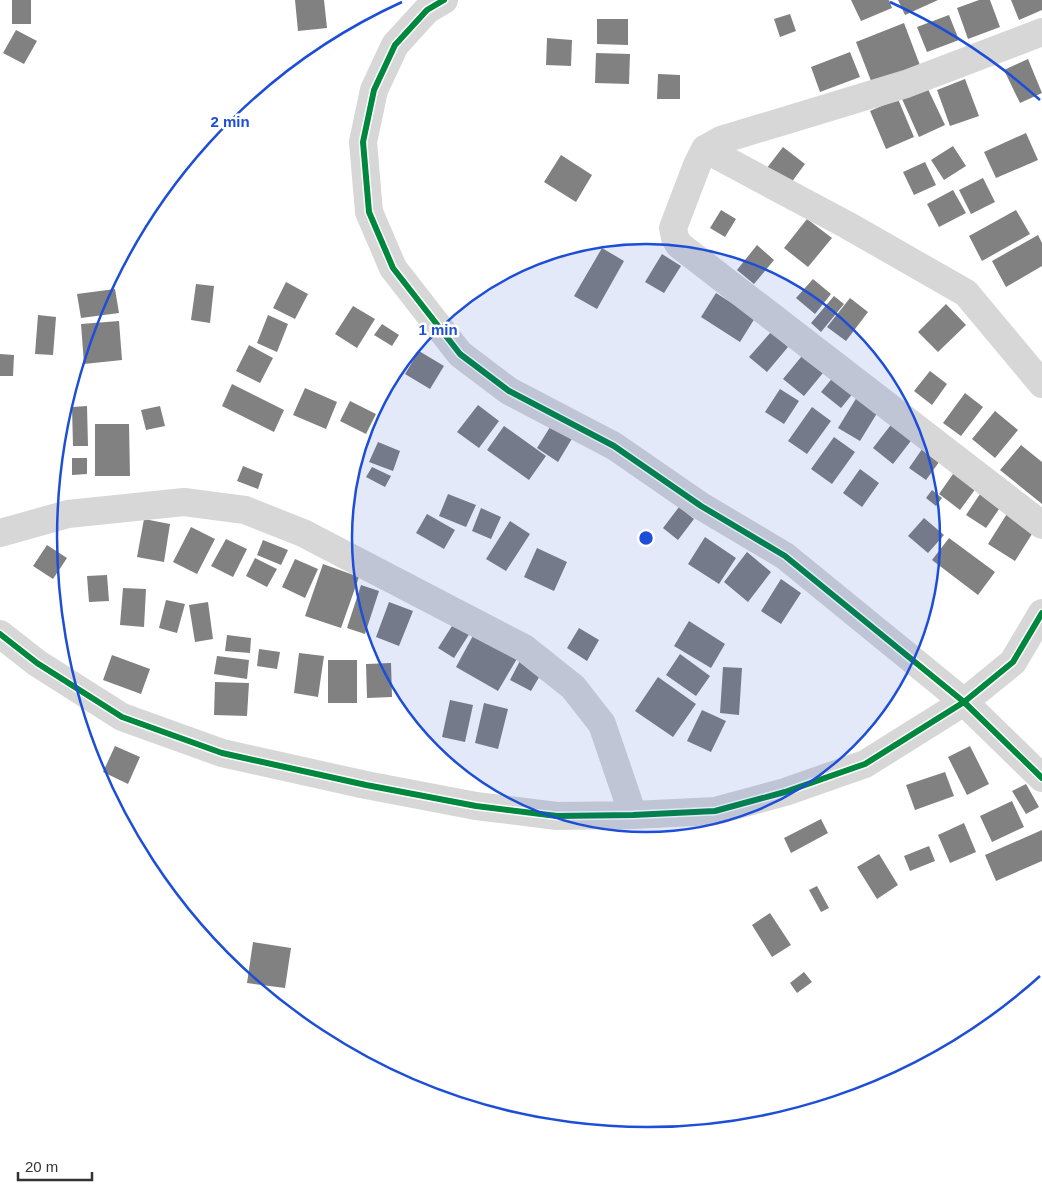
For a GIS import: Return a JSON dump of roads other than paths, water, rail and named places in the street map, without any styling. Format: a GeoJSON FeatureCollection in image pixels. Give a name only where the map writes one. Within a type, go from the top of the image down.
{"type":"FeatureCollection","features":[{"type":"Feature","properties":{"kind":"street"},"geometry":{"type":"LineString","coordinates":[[444,0],[427,10],[395,45],[374,90],[363,142],[369,212],[393,268],[460,354],[509,391],[614,446],[700,506],[785,556],[964,702],[1042,778]]}},
{"type":"Feature","properties":{"kind":"street"},"geometry":{"type":"LineString","coordinates":[[1042,32],[906,84],[721,140],[705,149],[673,228],[679,245],[1042,525]]}},
{"type":"Feature","properties":{"kind":"street"},"geometry":{"type":"LineString","coordinates":[[705,149],[847,225],[966,293],[1042,384]]}},
{"type":"Feature","properties":{"kind":"street"},"geometry":{"type":"LineString","coordinates":[[0,533],[68,514],[184,502],[245,510],[303,533],[524,648],[573,687],[602,724],[633,815]]}},
{"type":"Feature","properties":{"kind":"street"},"geometry":{"type":"LineString","coordinates":[[0,634],[37,663],[122,717],[222,753],[366,785],[476,806],[557,816],[633,815],[715,811],[785,792],[865,764],[964,702],[1012,662],[1042,613]]}}]}
